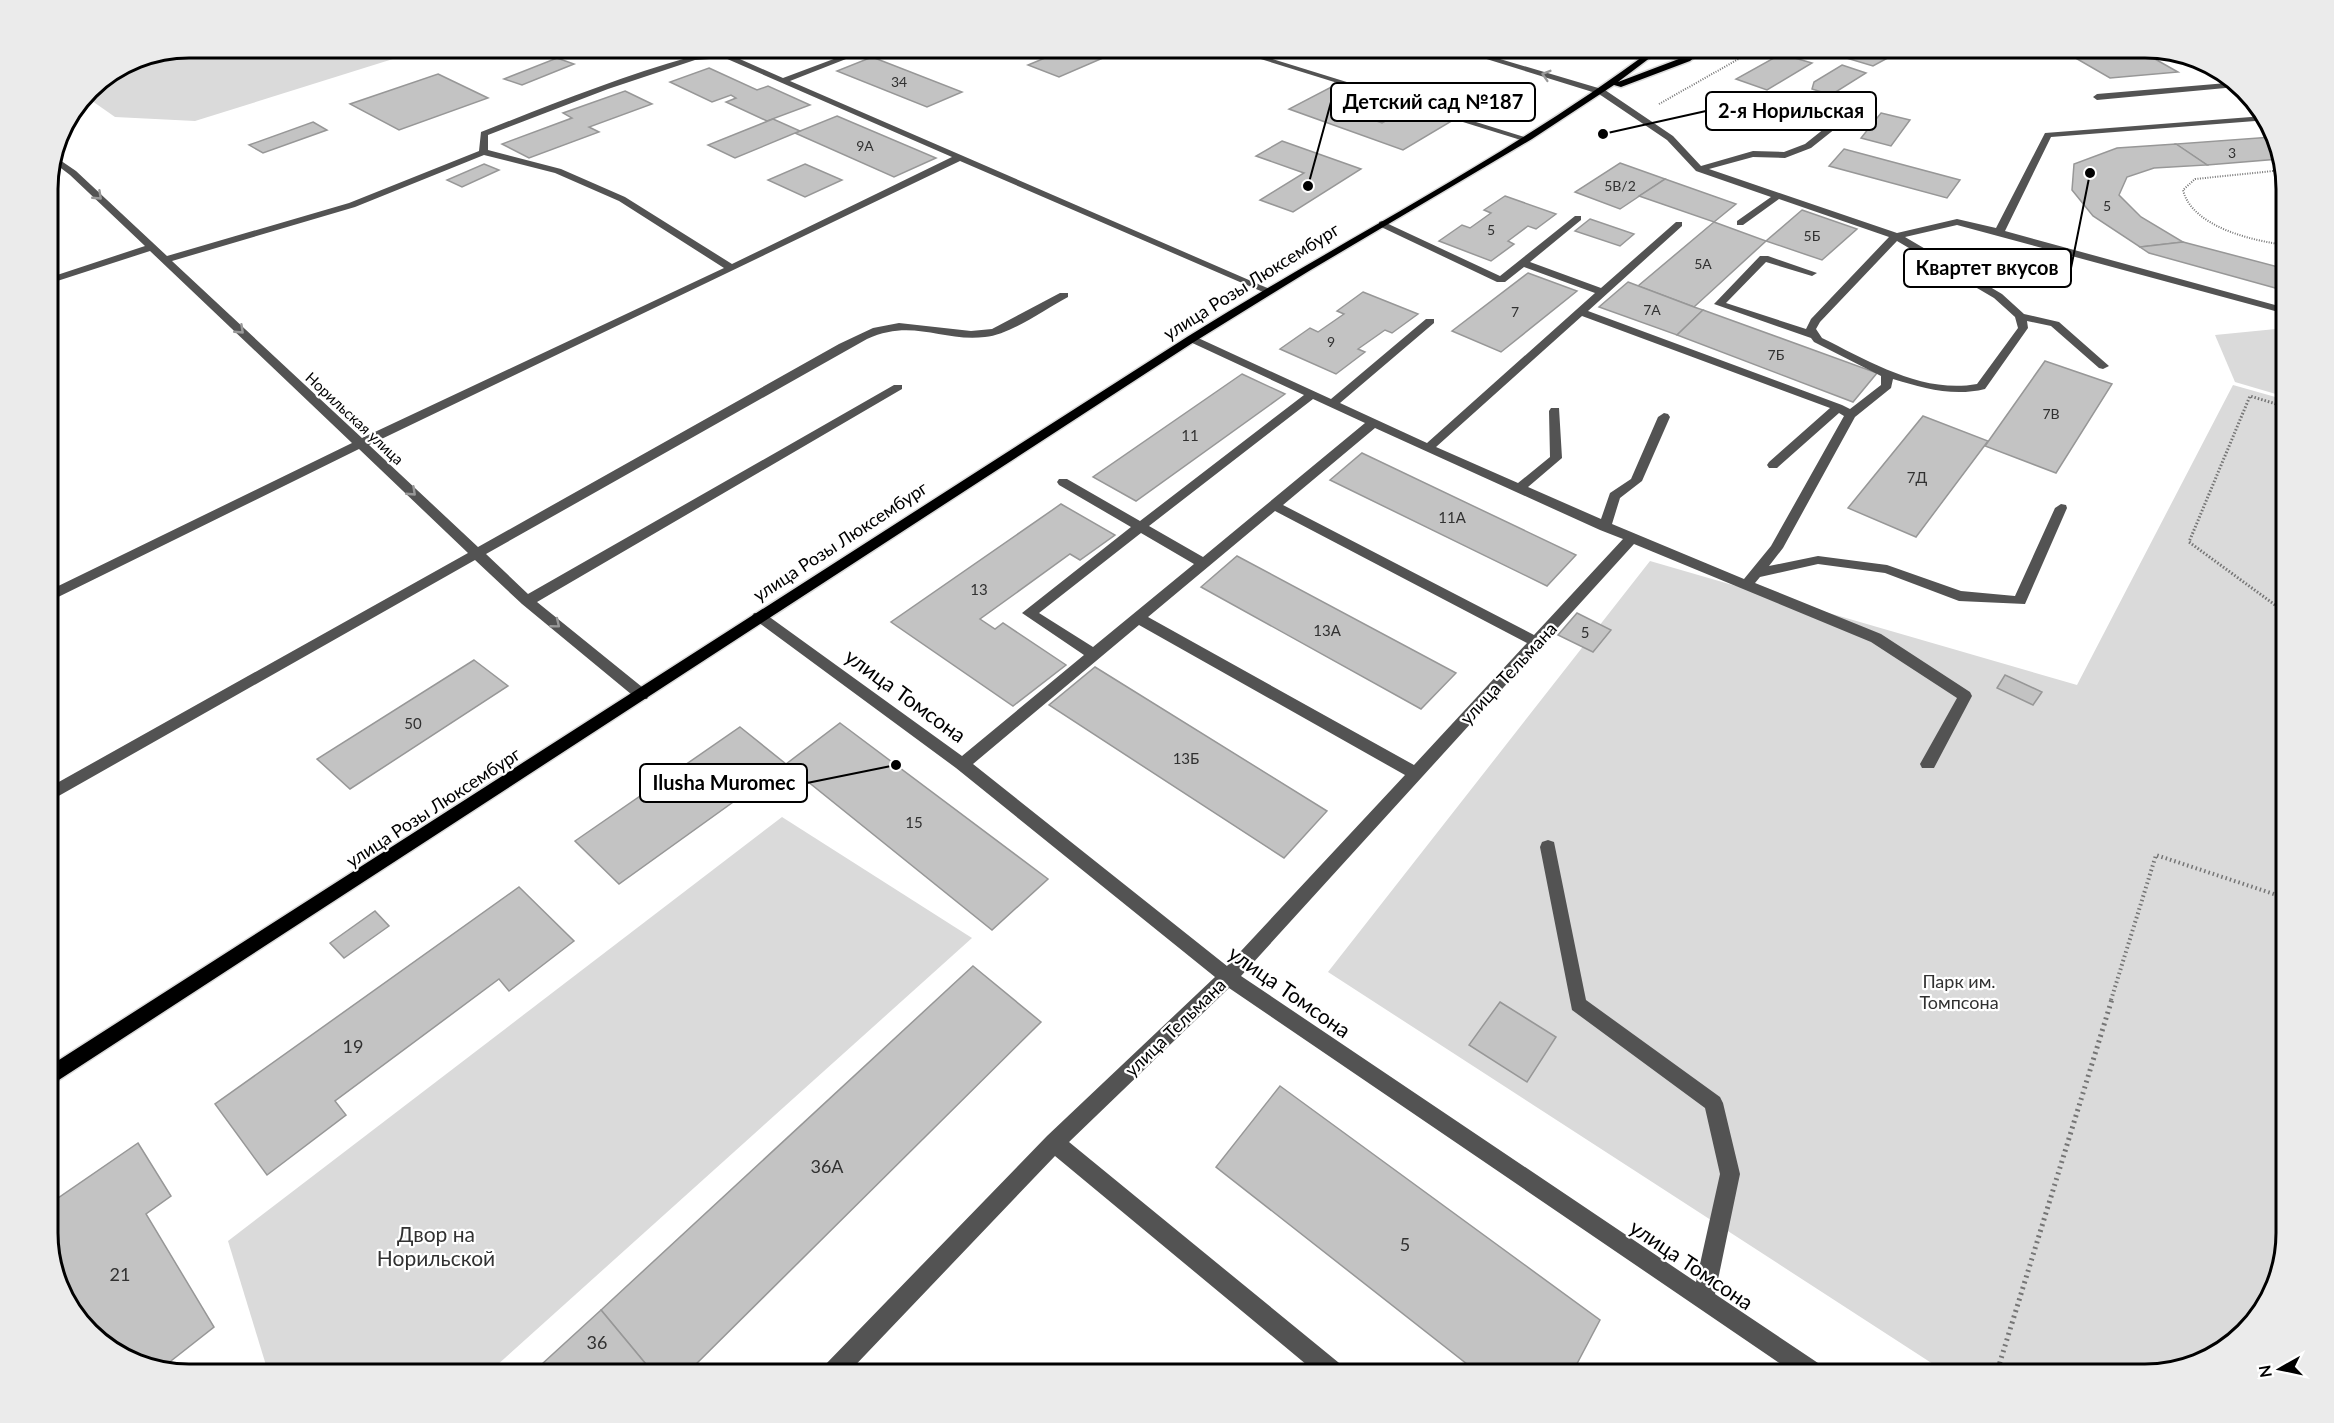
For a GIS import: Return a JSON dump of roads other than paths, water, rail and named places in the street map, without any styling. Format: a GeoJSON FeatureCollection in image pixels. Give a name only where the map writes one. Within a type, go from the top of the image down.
{"type":"FeatureCollection","features":[{"type":"Feature","properties":{"kind":"main road","name":"улица Розы Люксембург"},"geometry":{"type":"LineString","coordinates":[[59,1071],[759,616],[1267,290],[1527,139],[1602,92],[1646,58]]}},
{"type":"Feature","properties":{"kind":"main road"},"geometry":{"type":"LineString","coordinates":[[1602,92],[1687,58]]}},
{"type":"Feature","properties":{"kind":"street"},"geometry":{"type":"LineString","coordinates":[[1263,58],[1527,139]]}},
{"type":"Feature","properties":{"kind":"street"},"geometry":{"type":"LineString","coordinates":[[1490,58],[1602,92],[1670,138],[1700,169],[1896,236],[1998,296],[2020,316],[2055,324],[2103,366]]}},
{"type":"Feature","properties":{"kind":"street"},"geometry":{"type":"LineString","coordinates":[[483,152],[484,134],[605,87],[692,59]]}},
{"type":"Feature","properties":{"kind":"street"},"geometry":{"type":"LineString","coordinates":[[733,59],[1267,290]]}},
{"type":"Feature","properties":{"kind":"street"},"geometry":{"type":"LineString","coordinates":[[784,80],[841,59]]}},
{"type":"Feature","properties":{"kind":"street"},"geometry":{"type":"LineString","coordinates":[[2097,97],[2225,86]]}},
{"type":"Feature","properties":{"kind":"street"},"geometry":{"type":"LineString","coordinates":[[1700,169],[1753,154],[1785,155],[1808,146],[1862,103]]}},
{"type":"Feature","properties":{"kind":"street"},"geometry":{"type":"LineString","coordinates":[[1999,232],[2048,135],[2255,119]]}},
{"type":"Feature","properties":{"kind":"street"},"geometry":{"type":"LineString","coordinates":[[165,260],[352,205],[483,152],[558,171],[622,199],[732,268]]}},
{"type":"Feature","properties":{"kind":"street"},"geometry":{"type":"LineString","coordinates":[[59,592],[360,444],[958,158]]}},
{"type":"Feature","properties":{"kind":"street","name":"Норильская улица"},"geometry":{"type":"LineString","coordinates":[[61,164],[528,601],[642,694]]}},
{"type":"Feature","properties":{"kind":"street"},"geometry":{"type":"LineString","coordinates":[[1740,223],[1778,196]]}},
{"type":"Feature","properties":{"kind":"street"},"geometry":{"type":"LineString","coordinates":[[1382,224],[1502,280],[1578,218]]}},
{"type":"Feature","properties":{"kind":"street"},"geometry":{"type":"LineString","coordinates":[[2020,316],[2023,328],[1981,387],[1968,391],[1946,389],[1887,374],[1818,340],[1811,329],[1815,321],[1896,236],[1957,222],[2275,308]]}},
{"type":"Feature","properties":{"kind":"street"},"geometry":{"type":"LineString","coordinates":[[1428,448],[1679,224]]}},
{"type":"Feature","properties":{"kind":"street"},"geometry":{"type":"LineString","coordinates":[[59,277],[152,247]]}},
{"type":"Feature","properties":{"kind":"street"},"geometry":{"type":"LineString","coordinates":[[1812,273],[1764,258],[1719,304],[1814,334]]}},
{"type":"Feature","properties":{"kind":"street"},"geometry":{"type":"LineString","coordinates":[[1524,263],[1602,292]]}},
{"type":"Feature","properties":{"kind":"street"},"geometry":{"type":"LineString","coordinates":[[59,790],[843,346],[878,330],[897,326],[920,326],[984,335],[995,332],[1064,295]]}},
{"type":"Feature","properties":{"kind":"street"},"geometry":{"type":"LineString","coordinates":[[1580,312],[1838,407],[1850,415]]}},
{"type":"Feature","properties":{"kind":"street"},"geometry":{"type":"LineString","coordinates":[[1332,404],[1430,321]]}},
{"type":"Feature","properties":{"kind":"street"},"geometry":{"type":"LineString","coordinates":[[1192,339],[1428,448],[1632,538],[1876,638],[1965,696],[1928,764]]}},
{"type":"Feature","properties":{"kind":"street"},"geometry":{"type":"LineString","coordinates":[[1746,585],[1776,548],[1850,415],[1887,386],[1887,374]]}},
{"type":"Feature","properties":{"kind":"street"},"geometry":{"type":"LineString","coordinates":[[528,601],[898,387]]}},
{"type":"Feature","properties":{"kind":"street"},"geometry":{"type":"LineString","coordinates":[[1093,654],[1029,613],[1312,394]]}},
{"type":"Feature","properties":{"kind":"street"},"geometry":{"type":"LineString","coordinates":[[1773,465],[1838,407]]}},
{"type":"Feature","properties":{"kind":"street"},"geometry":{"type":"LineString","coordinates":[[1519,488],[1556,458],[1555,411]]}},
{"type":"Feature","properties":{"kind":"street"},"geometry":{"type":"LineString","coordinates":[[1605,526],[1614,496],[1636,480],[1664,417]]}},
{"type":"Feature","properties":{"kind":"street"},"geometry":{"type":"LineString","coordinates":[[962,764],[1373,423]]}},
{"type":"Feature","properties":{"kind":"street"},"geometry":{"type":"LineString","coordinates":[[1063,482],[1203,563]]}},
{"type":"Feature","properties":{"kind":"street"},"geometry":{"type":"LineString","coordinates":[[1273,506],[1536,642]]}},
{"type":"Feature","properties":{"kind":"street"},"geometry":{"type":"LineString","coordinates":[[1756,573],[1818,560],[1887,569],[1959,596],[2020,601],[2061,508]]}},
{"type":"Feature","properties":{"kind":"street","name":"улица Тельмана"},"geometry":{"type":"LineString","coordinates":[[842,1364],[1054,1143],[1227,976],[1632,538]]}},
{"type":"Feature","properties":{"kind":"street","name":"улица Томсона"},"geometry":{"type":"LineString","coordinates":[[759,616],[962,764],[1227,976],[1800,1364]]}},
{"type":"Feature","properties":{"kind":"street"},"geometry":{"type":"LineString","coordinates":[[1137,617],[1415,773]]}},
{"type":"Feature","properties":{"kind":"street"},"geometry":{"type":"LineString","coordinates":[[1548,847],[1578,1004],[1713,1103],[1730,1174],[1702,1299]]}},
{"type":"Feature","properties":{"kind":"street"},"geometry":{"type":"LineString","coordinates":[[1054,1143],[1323,1364]]}},
{"type":"Feature","properties":{"kind":"place","name":"2-я Норильская"},"geometry":{"type":"Point","coordinates":[1603,134]}},
{"type":"Feature","properties":{"kind":"place","name":"Квартет вкусов"},"geometry":{"type":"Point","coordinates":[2090,173]}},
{"type":"Feature","properties":{"kind":"place","name":"Детский сад №187"},"geometry":{"type":"Point","coordinates":[1308,186]}},
{"type":"Feature","properties":{"kind":"place","name":"Ilusha Muromec"},"geometry":{"type":"Point","coordinates":[896,765]}},
{"type":"Feature","properties":{"kind":"park label","name":"Парк им. Томпсона"},"geometry":{"type":"Point","coordinates":[1959,991]}},
{"type":"Feature","properties":{"kind":"park label","name":"Двор на Норильской"},"geometry":{"type":"Point","coordinates":[436,1245]}}]}
